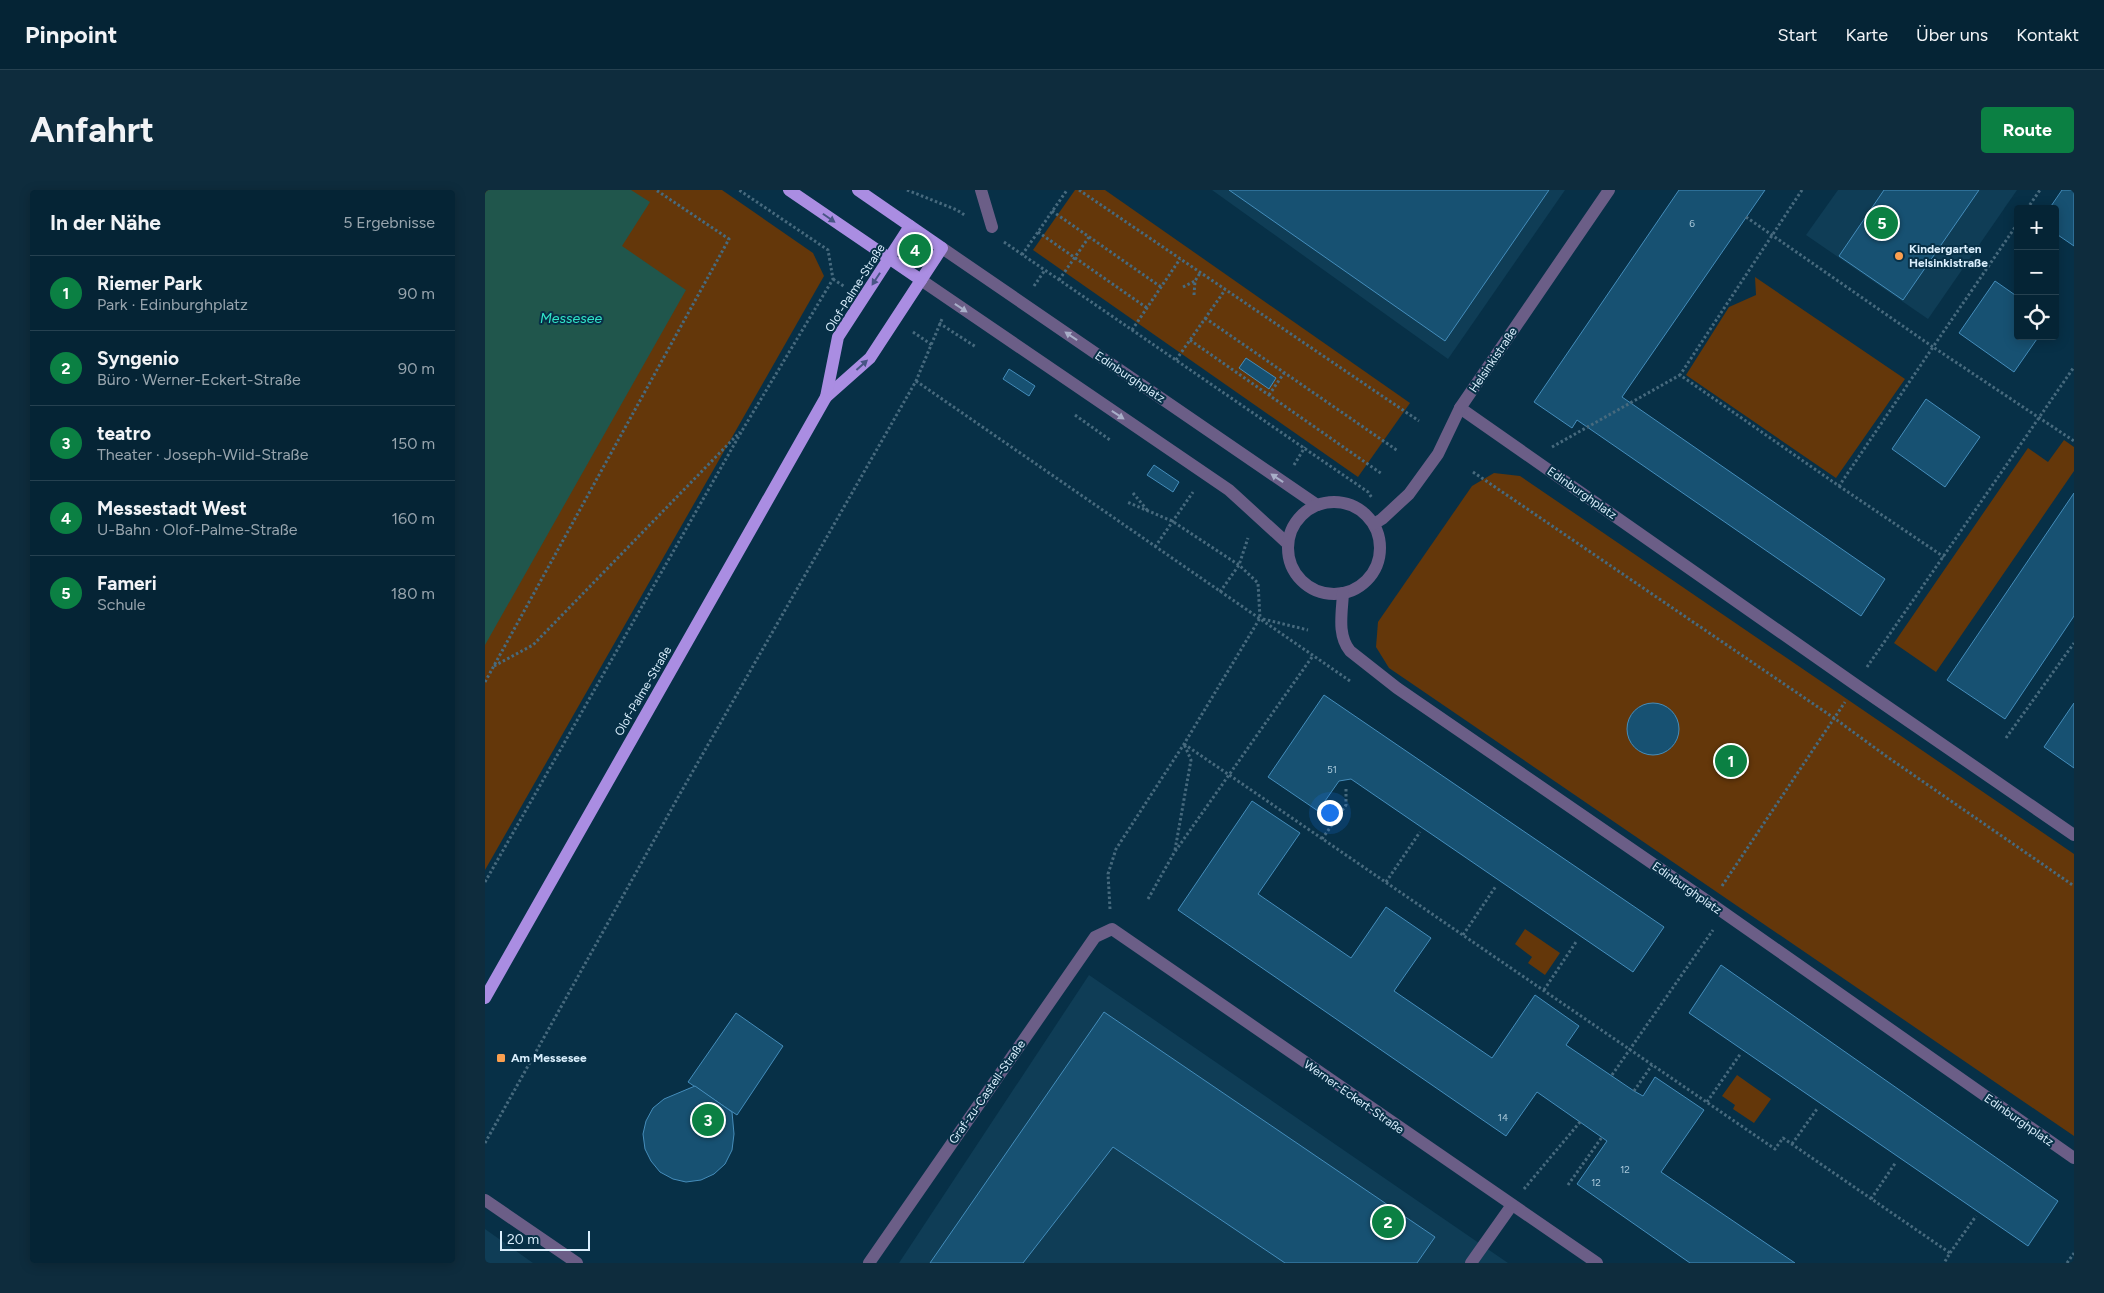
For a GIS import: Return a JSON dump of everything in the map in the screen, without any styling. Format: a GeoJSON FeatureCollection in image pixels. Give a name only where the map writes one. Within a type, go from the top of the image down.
{"type":"FeatureCollection","features":[{"type":"Feature","properties":{"kind":"main road"},"geometry":{"type":"LineString","coordinates":[[789,190],[921,280]]}},
{"type":"Feature","properties":{"kind":"main road"},"geometry":{"type":"LineString","coordinates":[[858,190],[942,248]]}},
{"type":"Feature","properties":{"kind":"main road","name":"Olof-Palme-Straße"},"geometry":{"type":"LineString","coordinates":[[485,998],[826,397],[838,337],[910,226]]}},
{"type":"Feature","properties":{"kind":"main road","name":"Olof-Palme-Straße"},"geometry":{"type":"LineString","coordinates":[[826,397],[870,358],[942,248]]}},
{"type":"Feature","properties":{"kind":"street"},"geometry":{"type":"LineString","coordinates":[[981,190],[992,227]]}},
{"type":"Feature","properties":{"kind":"street","name":"Helsinkistraße"},"geometry":{"type":"LineString","coordinates":[[1378,522],[1409,494],[1438,454],[1460,408],[1609,190]]}},
{"type":"Feature","properties":{"kind":"street","name":"Edinburghplatz"},"geometry":{"type":"LineString","coordinates":[[942,248],[1317,505]]}},
{"type":"Feature","properties":{"kind":"street"},"geometry":{"type":"LineString","coordinates":[[921,280],[1229,490],[1287,543]]}},
{"type":"Feature","properties":{"kind":"street","name":"Edinburghplatz"},"geometry":{"type":"LineString","coordinates":[[1460,408],[2074,835]]}},
{"type":"Feature","properties":{"kind":"street"},"geometry":{"type":"LineString","coordinates":[[1333,502],[1343,504],[1378,522],[1379,551],[1374,570],[1361,585],[1343,593],[1322,593],[1311,588],[1293,570],[1288,557],[1287,543],[1298,520],[1317,505],[1333,502]]}},
{"type":"Feature","properties":{"kind":"street","name":"Edinburghplatz"},"geometry":{"type":"LineString","coordinates":[[1343,593],[1341,630],[1345,645],[1350,652],[1397,688],[1711,903],[1724,914],[2074,1158]]}},
{"type":"Feature","properties":{"kind":"street","name":"Werner-Eckert-Straße"},"geometry":{"type":"LineString","coordinates":[[1112,929],[1597,1263]]}},
{"type":"Feature","properties":{"kind":"street","name":"Graf-zu-Castell-Straße"},"geometry":{"type":"LineString","coordinates":[[869,1263],[1095,937],[1112,929]]}},
{"type":"Feature","properties":{"kind":"street"},"geometry":{"type":"LineString","coordinates":[[485,1200],[577,1263]]}},
{"type":"Feature","properties":{"kind":"street"},"geometry":{"type":"LineString","coordinates":[[1471,1263],[1512,1205]]}},
{"type":"Feature","properties":{"kind":"path"},"geometry":{"type":"LineString","coordinates":[[485,682],[729,239],[656,190]]}},
{"type":"Feature","properties":{"kind":"path"},"geometry":{"type":"LineString","coordinates":[[485,882],[743,429],[833,279],[828,250],[739,190]]}},
{"type":"Feature","properties":{"kind":"path"},"geometry":{"type":"LineString","coordinates":[[907,190],[957,210],[971,219]]}},
{"type":"Feature","properties":{"kind":"path"},"geometry":{"type":"LineString","coordinates":[[1022,255],[1067,190]]}},
{"type":"Feature","properties":{"kind":"path"},"geometry":{"type":"LineString","coordinates":[[1079,190],[1419,421]]}},
{"type":"Feature","properties":{"kind":"path"},"geometry":{"type":"LineString","coordinates":[[1533,458],[1680,375],[1802,190]]}},
{"type":"Feature","properties":{"kind":"path"},"geometry":{"type":"LineString","coordinates":[[2030,205],[2040,190]]}},
{"type":"Feature","properties":{"kind":"path"},"geometry":{"type":"LineString","coordinates":[[1052,212],[1161,287]]}},
{"type":"Feature","properties":{"kind":"path"},"geometry":{"type":"LineString","coordinates":[[1746,218],[1933,347],[2074,441]]}},
{"type":"Feature","properties":{"kind":"path"},"geometry":{"type":"LineString","coordinates":[[1839,486],[2014,228]]}},
{"type":"Feature","properties":{"kind":"path"},"geometry":{"type":"LineString","coordinates":[[1038,232],[1147,308]]}},
{"type":"Feature","properties":{"kind":"path"},"geometry":{"type":"LineString","coordinates":[[1059,280],[1089,237]]}},
{"type":"Feature","properties":{"kind":"path"},"geometry":{"type":"LineString","coordinates":[[999,239],[1102,312],[1132,330],[1272,428],[1368,492],[1378,522]]}},
{"type":"Feature","properties":{"kind":"path"},"geometry":{"type":"LineString","coordinates":[[1132,330],[1180,259]]}},
{"type":"Feature","properties":{"kind":"path"},"geometry":{"type":"LineString","coordinates":[[1031,291],[1045,270]]}},
{"type":"Feature","properties":{"kind":"path"},"geometry":{"type":"LineString","coordinates":[[1183,287],[1195,281],[1200,274]]}},
{"type":"Feature","properties":{"kind":"path"},"geometry":{"type":"LineString","coordinates":[[1194,295],[1195,281]]}},
{"type":"Feature","properties":{"kind":"path"},"geometry":{"type":"LineString","coordinates":[[1176,360],[1225,290]]}},
{"type":"Feature","properties":{"kind":"path"},"geometry":{"type":"LineString","coordinates":[[485,1143],[681,792],[917,381],[939,323],[952,302]]}},
{"type":"Feature","properties":{"kind":"path"},"geometry":{"type":"LineString","coordinates":[[1205,318],[1398,451]]}},
{"type":"Feature","properties":{"kind":"path"},"geometry":{"type":"LineString","coordinates":[[939,323],[976,347]]}},
{"type":"Feature","properties":{"kind":"path"},"geometry":{"type":"LineString","coordinates":[[1190,340],[1382,474]]}},
{"type":"Feature","properties":{"kind":"path"},"geometry":{"type":"LineString","coordinates":[[1711,903],[1856,685],[2074,367]]}},
{"type":"Feature","properties":{"kind":"path"},"geometry":{"type":"LineString","coordinates":[[1269,395],[1284,373]]}},
{"type":"Feature","properties":{"kind":"path"},"geometry":{"type":"LineString","coordinates":[[1680,375],[1944,557]]}},
{"type":"Feature","properties":{"kind":"path"},"geometry":{"type":"LineString","coordinates":[[917,381],[1260,618],[1312,657],[1358,686]]}},
{"type":"Feature","properties":{"kind":"path"},"geometry":{"type":"LineString","coordinates":[[1075,415],[1110,440]]}},
{"type":"Feature","properties":{"kind":"path"},"geometry":{"type":"LineString","coordinates":[[493,667],[533,645],[743,429]]}},
{"type":"Feature","properties":{"kind":"path"},"geometry":{"type":"LineString","coordinates":[[1473,472],[1834,718],[2074,886]]}},
{"type":"Feature","properties":{"kind":"path"},"geometry":{"type":"LineString","coordinates":[[1155,547],[1197,486]]}},
{"type":"Feature","properties":{"kind":"path"},"geometry":{"type":"LineString","coordinates":[[1133,493],[1148,511]]}},
{"type":"Feature","properties":{"kind":"path"},"geometry":{"type":"LineString","coordinates":[[1112,929],[1107,874],[1116,849],[1184,744],[1260,618],[1258,583],[1239,565],[1172,521],[1127,502]]}},
{"type":"Feature","properties":{"kind":"path"},"geometry":{"type":"LineString","coordinates":[[1260,618],[1309,630]]}},
{"type":"Feature","properties":{"kind":"path"},"geometry":{"type":"LineString","coordinates":[[2006,738],[2074,642]]}},
{"type":"Feature","properties":{"kind":"path"},"geometry":{"type":"LineString","coordinates":[[1148,899],[1174,853],[1312,657]]}},
{"type":"Feature","properties":{"kind":"path"},"geometry":{"type":"LineString","coordinates":[[1184,744],[1775,1149],[1783,1138],[1951,1253]]}},
{"type":"Feature","properties":{"kind":"path"},"geometry":{"type":"LineString","coordinates":[[1174,853],[1191,760],[1184,744]]}},
{"type":"Feature","properties":{"kind":"path"},"geometry":{"type":"LineString","coordinates":[[1322,839],[1346,805],[1346,787]]}},
{"type":"Feature","properties":{"kind":"path"},"geometry":{"type":"LineString","coordinates":[[1386,882],[1420,832]]}},
{"type":"Feature","properties":{"kind":"path"},"geometry":{"type":"LineString","coordinates":[[1463,935],[1496,886]]}},
{"type":"Feature","properties":{"kind":"path"},"geometry":{"type":"LineString","coordinates":[[1612,1075],[1724,914]]}},
{"type":"Feature","properties":{"kind":"path"},"geometry":{"type":"LineString","coordinates":[[1543,990],[1576,942]]}},
{"type":"Feature","properties":{"kind":"path"},"geometry":{"type":"LineString","coordinates":[[1707,1102],[1741,1053]]}},
{"type":"Feature","properties":{"kind":"path"},"geometry":{"type":"LineString","coordinates":[[1634,1091],[1652,1065]]}},
{"type":"Feature","properties":{"kind":"path"},"geometry":{"type":"LineString","coordinates":[[1792,1144],[1817,1109]]}},
{"type":"Feature","properties":{"kind":"path"},"geometry":{"type":"LineString","coordinates":[[1512,1205],[1540,1167],[1580,1122]]}},
{"type":"Feature","properties":{"kind":"path"},"geometry":{"type":"LineString","coordinates":[[1568,1185],[1602,1137]]}},
{"type":"Feature","properties":{"kind":"path"},"geometry":{"type":"LineString","coordinates":[[1871,1198],[1897,1162]]}},
{"type":"Feature","properties":{"kind":"path"},"geometry":{"type":"LineString","coordinates":[[1944,1263],[1976,1216]]}},
{"type":"Feature","properties":{"kind":"path"},"geometry":{"type":"LineString","coordinates":[[2067,1263],[2074,1252]]}},
{"type":"Feature","properties":{"kind":"shaded area"},"geometry":{"type":"Polygon","coordinates":[[[485,190],[722,190],[813,253],[824,276],[485,870],[485,190]]]}},
{"type":"Feature","properties":{"kind":"shaded area"},"geometry":{"type":"Polygon","coordinates":[[[1075,190],[1105,190],[1410,403],[1358,477],[1033,250],[1075,190]]]}},
{"type":"Feature","properties":{"kind":"shaded area"},"geometry":{"type":"Polygon","coordinates":[[[1212,190],[1565,190],[1448,359],[1212,190]]]}},
{"type":"Feature","properties":{"kind":"shaded area"},"geometry":{"type":"Polygon","coordinates":[[[1838,190],[2017,190],[1928,319],[1806,235],[1838,190]]]}},
{"type":"Feature","properties":{"kind":"shaded area"},"geometry":{"type":"Polygon","coordinates":[[[1755,277],[1905,379],[1836,478],[1686,375],[1729,307],[1756,295],[1755,277]]]}},
{"type":"Feature","properties":{"kind":"shaded area"},"geometry":{"type":"Polygon","coordinates":[[[2064,440],[2074,447],[2074,471],[1936,672],[1894,643],[2028,448],[2048,462],[2064,440]]]}},
{"type":"Feature","properties":{"kind":"shaded area"},"geometry":{"type":"Polygon","coordinates":[[[1494,473],[1520,476],[2074,854],[2074,1136],[1389,668],[1376,647],[1378,622],[1472,486],[1494,473]]]}},
{"type":"Feature","properties":{"kind":"shaded area"},"geometry":{"type":"Polygon","coordinates":[[[1525,929],[1560,953],[1545,975],[1528,963],[1532,957],[1515,944],[1525,929]]]}},
{"type":"Feature","properties":{"kind":"shaded area"},"geometry":{"type":"Polygon","coordinates":[[[1089,975],[1508,1263],[899,1263],[1089,975]]]}},
{"type":"Feature","properties":{"kind":"shaded area"},"geometry":{"type":"Polygon","coordinates":[[[1737,1075],[1771,1099],[1754,1123],[1733,1109],[1735,1105],[1722,1096],[1737,1075]]]}},
{"type":"Feature","properties":{"kind":"shaded area"},"geometry":{"type":"Polygon","coordinates":[[[485,1229],[533,1263],[485,1263],[485,1229]]]}},
{"type":"Feature","properties":{"kind":"water","name":"Messesee"},"geometry":{"type":"Polygon","coordinates":[[[485,190],[631,190],[650,202],[622,246],[686,290],[485,645],[485,190]]]}},
{"type":"Feature","properties":{"kind":"building"},"geometry":{"type":"Polygon","coordinates":[[[1229,190],[1549,190],[1445,341],[1229,190]]]}},
{"type":"Feature","properties":{"kind":"building"},"geometry":{"type":"Polygon","coordinates":[[[1679,190],[1765,190],[1622,397],[1885,579],[1861,616],[1577,420],[1572,428],[1534,402],[1679,190]]]}},
{"type":"Feature","properties":{"kind":"building"},"geometry":{"type":"Polygon","coordinates":[[[1884,190],[1979,190],[1903,300],[1839,256],[1884,190]]]}},
{"type":"Feature","properties":{"kind":"building"},"geometry":{"type":"Polygon","coordinates":[[[2062,190],[2074,190],[2074,246],[2059,236],[2059,205],[2052,205],[2062,190]]]}},
{"type":"Feature","properties":{"kind":"building"},"geometry":{"type":"Polygon","coordinates":[[[1995,281],[2014,294],[2014,340],[2036,340],[2014,372],[1959,333],[1995,281]]]}},
{"type":"Feature","properties":{"kind":"building"},"geometry":{"type":"Polygon","coordinates":[[[1246,358],[1276,378],[1269,389],[1239,368],[1246,358]]]}},
{"type":"Feature","properties":{"kind":"building"},"geometry":{"type":"Polygon","coordinates":[[[1009,369],[1035,386],[1029,396],[1003,379],[1009,369]]]}},
{"type":"Feature","properties":{"kind":"building"},"geometry":{"type":"Polygon","coordinates":[[[1926,399],[1980,437],[1945,487],[1892,449],[1926,399]]]}},
{"type":"Feature","properties":{"kind":"building"},"geometry":{"type":"Polygon","coordinates":[[[1154,465],[1179,482],[1173,492],[1147,475],[1154,465]]]}},
{"type":"Feature","properties":{"kind":"building"},"geometry":{"type":"Polygon","coordinates":[[[2074,493],[2074,616],[2005,719],[1947,680],[2074,493]]]}},
{"type":"Feature","properties":{"kind":"building"},"geometry":{"type":"Polygon","coordinates":[[[1324,695],[1664,927],[1633,972],[1351,779],[1339,781],[1318,811],[1268,777],[1324,695]]]}},
{"type":"Feature","properties":{"kind":"building"},"geometry":{"type":"Polygon","coordinates":[[[1648,703],[1658,703],[1672,710],[1679,724],[1679,734],[1672,748],[1658,755],[1648,755],[1638,751],[1631,744],[1627,734],[1627,724],[1631,714],[1638,707],[1648,703]]]}},
{"type":"Feature","properties":{"kind":"building"},"geometry":{"type":"Polygon","coordinates":[[[2074,703],[2074,768],[2044,747],[2074,703]]]}},
{"type":"Feature","properties":{"kind":"building"},"geometry":{"type":"Polygon","coordinates":[[[1252,801],[1300,833],[1258,894],[1351,958],[1386,907],[1431,938],[1394,991],[1492,1058],[1535,995],[1579,1026],[1566,1045],[1643,1096],[1655,1077],[1704,1110],[1661,1172],[1795,1263],[1690,1263],[1577,1184],[1607,1141],[1537,1092],[1506,1136],[1178,910],[1252,801]]]}},
{"type":"Feature","properties":{"kind":"building"},"geometry":{"type":"Polygon","coordinates":[[[1721,965],[2058,1201],[2028,1246],[1689,1013],[1721,965]]]}},
{"type":"Feature","properties":{"kind":"building"},"geometry":{"type":"Polygon","coordinates":[[[1104,1012],[1435,1237],[1417,1263],[1285,1263],[1113,1147],[1023,1263],[930,1263],[1104,1012]]]}},
{"type":"Feature","properties":{"kind":"building"},"geometry":{"type":"Polygon","coordinates":[[[736,1013],[783,1046],[737,1115],[688,1082],[736,1013]]]}},
{"type":"Feature","properties":{"kind":"building"},"geometry":{"type":"Polygon","coordinates":[[[695,1086],[732,1112],[734,1134],[732,1150],[725,1164],[714,1174],[701,1180],[686,1182],[673,1179],[660,1172],[651,1161],[645,1149],[643,1134],[646,1121],[653,1108],[664,1099],[695,1086]]]}},
{"type":"Feature","properties":{"kind":"place","name":"Fameri"},"geometry":{"type":"Point","coordinates":[1882,223]}},
{"type":"Feature","properties":{"kind":"place","name":"Messestadt West"},"geometry":{"type":"Point","coordinates":[915,250]}},
{"type":"Feature","properties":{"kind":"place","name":"Kindergarten Helsinkistraße"},"geometry":{"type":"Point","coordinates":[1899,256]}},
{"type":"Feature","properties":{"kind":"place","name":"Riemer Park"},"geometry":{"type":"Point","coordinates":[1731,761]}},
{"type":"Feature","properties":{"kind":"place","name":"Am Messesee"},"geometry":{"type":"Point","coordinates":[501,1058]}},
{"type":"Feature","properties":{"kind":"place","name":"teatro"},"geometry":{"type":"Point","coordinates":[708,1120]}},
{"type":"Feature","properties":{"kind":"place","name":"Syngenio"},"geometry":{"type":"Point","coordinates":[1388,1222]}}]}
